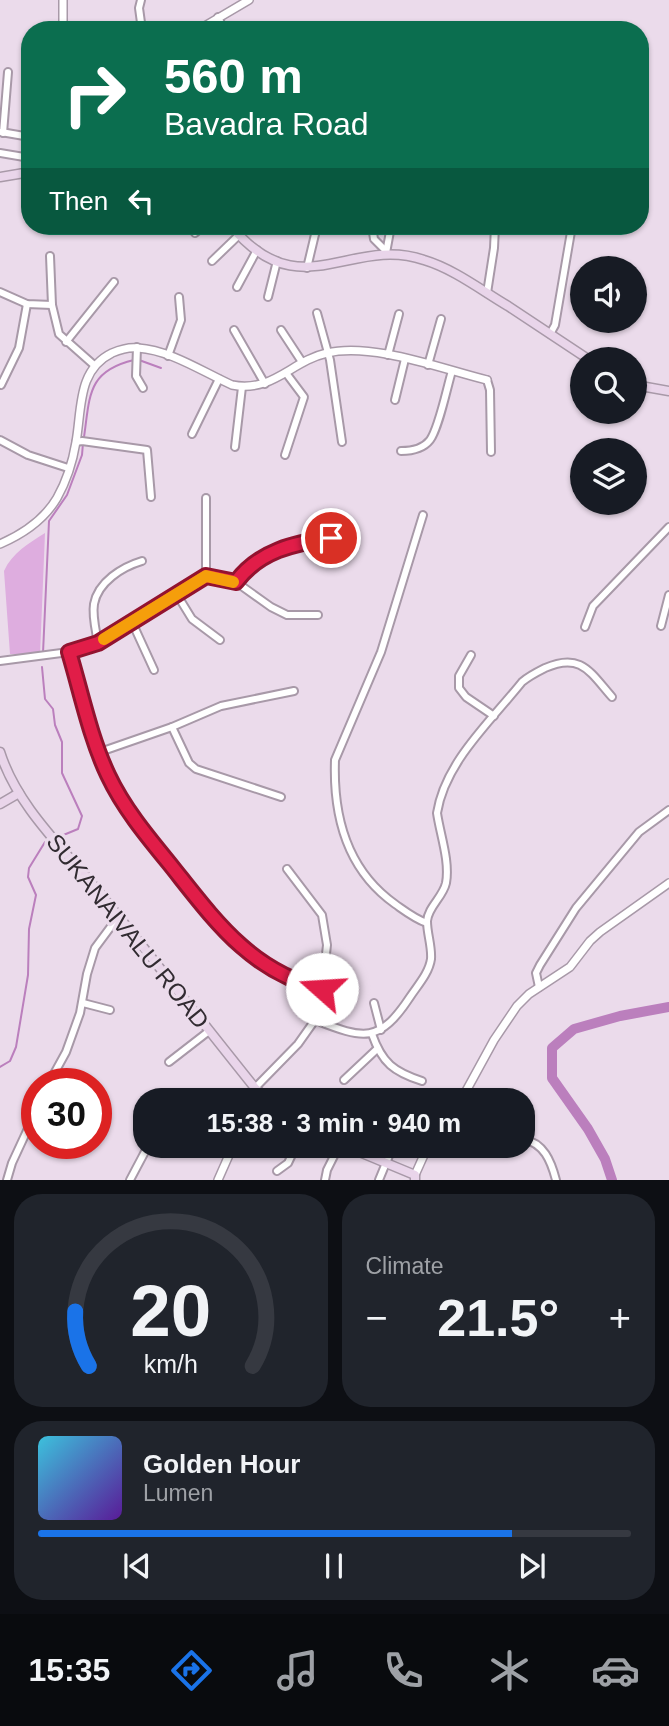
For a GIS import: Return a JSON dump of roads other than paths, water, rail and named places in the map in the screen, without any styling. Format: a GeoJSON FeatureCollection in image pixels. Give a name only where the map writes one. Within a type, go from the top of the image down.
{"type":"FeatureCollection","features":[{"type":"Feature","properties":{"kind":"main road"},"geometry":{"type":"LineString","coordinates":[[0,177],[21,174]]}},
{"type":"Feature","properties":{"kind":"main road"},"geometry":{"type":"LineString","coordinates":[[239,235],[257,250],[277,261],[300,268],[386,253],[424,260],[487,293],[570,347]]}},
{"type":"Feature","properties":{"kind":"main road"},"geometry":{"type":"LineString","coordinates":[[647,386],[669,391]]}},
{"type":"Feature","properties":{"kind":"main road","name":"SUKANAIVALU ROAD"},"geometry":{"type":"LineString","coordinates":[[0,752],[5,769],[19,793],[49,833],[254,1088]]}},
{"type":"Feature","properties":{"kind":"main road"},"geometry":{"type":"LineString","coordinates":[[0,804],[19,793]]}},
{"type":"Feature","properties":{"kind":"main road"},"geometry":{"type":"LineString","coordinates":[[374,1158],[415,1177]]}},
{"type":"Feature","properties":{"kind":"street"},"geometry":{"type":"LineString","coordinates":[[63,0],[63,21]]}},
{"type":"Feature","properties":{"kind":"street"},"geometry":{"type":"LineString","coordinates":[[141,0],[141,21]]}},
{"type":"Feature","properties":{"kind":"street"},"geometry":{"type":"LineString","coordinates":[[212,21],[249,0]]}},
{"type":"Feature","properties":{"kind":"street"},"geometry":{"type":"LineString","coordinates":[[218,17],[220,21]]}},
{"type":"Feature","properties":{"kind":"street"},"geometry":{"type":"LineString","coordinates":[[8,72],[2,132],[21,135]]}},
{"type":"Feature","properties":{"kind":"street"},"geometry":{"type":"LineString","coordinates":[[0,153],[21,156]]}},
{"type":"Feature","properties":{"kind":"street"},"geometry":{"type":"LineString","coordinates":[[212,261],[239,235]]}},
{"type":"Feature","properties":{"kind":"street"},"geometry":{"type":"LineString","coordinates":[[307,268],[315,235]]}},
{"type":"Feature","properties":{"kind":"street"},"geometry":{"type":"LineString","coordinates":[[373,235],[386,253]]}},
{"type":"Feature","properties":{"kind":"street"},"geometry":{"type":"LineString","coordinates":[[386,253],[389,235]]}},
{"type":"Feature","properties":{"kind":"street"},"geometry":{"type":"LineString","coordinates":[[487,293],[495,235]]}},
{"type":"Feature","properties":{"kind":"street"},"geometry":{"type":"LineString","coordinates":[[551,334],[555,325],[570,235]]}},
{"type":"Feature","properties":{"kind":"street"},"geometry":{"type":"LineString","coordinates":[[237,287],[257,250]]}},
{"type":"Feature","properties":{"kind":"street"},"geometry":{"type":"LineString","coordinates":[[50,256],[54,323],[66,342],[94,365]]}},
{"type":"Feature","properties":{"kind":"street"},"geometry":{"type":"LineString","coordinates":[[268,297],[277,261]]}},
{"type":"Feature","properties":{"kind":"street"},"geometry":{"type":"LineString","coordinates":[[66,342],[114,282]]}},
{"type":"Feature","properties":{"kind":"street"},"geometry":{"type":"LineString","coordinates":[[0,292],[27,304],[52,305]]}},
{"type":"Feature","properties":{"kind":"street"},"geometry":{"type":"LineString","coordinates":[[168,356],[181,320],[179,298]]}},
{"type":"Feature","properties":{"kind":"street"},"geometry":{"type":"LineString","coordinates":[[1,385],[19,348],[27,304]]}},
{"type":"Feature","properties":{"kind":"street"},"geometry":{"type":"LineString","coordinates":[[317,313],[327,352],[342,442]]}},
{"type":"Feature","properties":{"kind":"street"},"geometry":{"type":"LineString","coordinates":[[388,355],[399,314]]}},
{"type":"Feature","properties":{"kind":"street"},"geometry":{"type":"LineString","coordinates":[[428,365],[441,319]]}},
{"type":"Feature","properties":{"kind":"street"},"geometry":{"type":"LineString","coordinates":[[234,330],[265,384]]}},
{"type":"Feature","properties":{"kind":"street"},"geometry":{"type":"LineString","coordinates":[[281,330],[302,362]]}},
{"type":"Feature","properties":{"kind":"street"},"geometry":{"type":"LineString","coordinates":[[137,347],[136,376],[143,388]]}},
{"type":"Feature","properties":{"kind":"street"},"geometry":{"type":"LineString","coordinates":[[0,544],[47,513],[63,486],[68,468],[82,442],[83,390],[94,365],[118,350],[137,347],[168,356],[242,387],[265,384],[302,362],[327,352],[362,351],[487,380],[490,390],[491,452]]}},
{"type":"Feature","properties":{"kind":"street"},"geometry":{"type":"LineString","coordinates":[[395,400],[405,359]]}},
{"type":"Feature","properties":{"kind":"street"},"geometry":{"type":"LineString","coordinates":[[401,451],[419,448],[433,437],[452,372]]}},
{"type":"Feature","properties":{"kind":"street"},"geometry":{"type":"LineString","coordinates":[[285,455],[304,397],[286,373]]}},
{"type":"Feature","properties":{"kind":"street"},"geometry":{"type":"LineString","coordinates":[[192,434],[219,379]]}},
{"type":"Feature","properties":{"kind":"street"},"geometry":{"type":"LineString","coordinates":[[235,447],[242,387]]}},
{"type":"Feature","properties":{"kind":"street"},"geometry":{"type":"LineString","coordinates":[[0,440],[28,455],[68,468]]}},
{"type":"Feature","properties":{"kind":"street"},"geometry":{"type":"LineString","coordinates":[[82,442],[147,450],[151,497]]}},
{"type":"Feature","properties":{"kind":"street"},"geometry":{"type":"LineString","coordinates":[[206,498],[206,576]]}},
{"type":"Feature","properties":{"kind":"street"},"geometry":{"type":"LineString","coordinates":[[423,514],[381,652],[335,760],[334,776],[345,836],[356,863],[378,892],[427,923]]}},
{"type":"Feature","properties":{"kind":"street"},"geometry":{"type":"LineString","coordinates":[[585,627],[593,606],[669,527]]}},
{"type":"Feature","properties":{"kind":"street"},"geometry":{"type":"LineString","coordinates":[[236,582],[254,562],[275,553],[298,544],[353,535]]}},
{"type":"Feature","properties":{"kind":"street"},"geometry":{"type":"LineString","coordinates":[[98,643],[94,607],[97,593],[118,572],[142,561]]}},
{"type":"Feature","properties":{"kind":"street"},"geometry":{"type":"LineString","coordinates":[[0,661],[69,652],[98,643],[206,576],[236,582],[287,615],[318,615]]}},
{"type":"Feature","properties":{"kind":"street"},"geometry":{"type":"LineString","coordinates":[[176,593],[192,619],[220,640]]}},
{"type":"Feature","properties":{"kind":"street"},"geometry":{"type":"LineString","coordinates":[[661,626],[669,596]]}},
{"type":"Feature","properties":{"kind":"street"},"geometry":{"type":"LineString","coordinates":[[132,622],[154,670]]}},
{"type":"Feature","properties":{"kind":"street"},"geometry":{"type":"LineString","coordinates":[[69,652],[100,752],[121,800],[216,923],[244,950],[283,975],[322,989]]}},
{"type":"Feature","properties":{"kind":"street"},"geometry":{"type":"LineString","coordinates":[[471,655],[458,677],[458,688],[466,697],[494,716]]}},
{"type":"Feature","properties":{"kind":"street"},"geometry":{"type":"LineString","coordinates":[[315,1020],[350,1034],[372,1034],[381,1030],[396,1018],[428,969],[431,952],[427,923],[431,910],[443,892],[447,876],[439,825],[439,804],[458,762],[528,677],[561,661],[575,661],[612,697]]}},
{"type":"Feature","properties":{"kind":"street"},"geometry":{"type":"LineString","coordinates":[[100,752],[222,706],[294,691]]}},
{"type":"Feature","properties":{"kind":"street"},"geometry":{"type":"LineString","coordinates":[[172,727],[189,763],[196,769],[281,797]]}},
{"type":"Feature","properties":{"kind":"street"},"geometry":{"type":"LineString","coordinates":[[539,987],[536,973],[576,908],[639,832],[669,810]]}},
{"type":"Feature","properties":{"kind":"street"},"geometry":{"type":"LineString","coordinates":[[254,1088],[298,1044],[315,1020],[322,989],[327,945],[322,915],[287,869]]}},
{"type":"Feature","properties":{"kind":"street"},"geometry":{"type":"LineString","coordinates":[[468,1088],[494,1040],[517,1006],[539,987],[570,967],[600,932],[669,884]]}},
{"type":"Feature","properties":{"kind":"street"},"geometry":{"type":"LineString","coordinates":[[57,1068],[66,1052],[83,1003],[87,974],[95,948],[118,918]]}},
{"type":"Feature","properties":{"kind":"street"},"geometry":{"type":"LineString","coordinates":[[83,1003],[110,1010]]}},
{"type":"Feature","properties":{"kind":"street"},"geometry":{"type":"LineString","coordinates":[[374,1003],[381,1030]]}},
{"type":"Feature","properties":{"kind":"street"},"geometry":{"type":"LineString","coordinates":[[169,1062],[209,1031]]}},
{"type":"Feature","properties":{"kind":"street"},"geometry":{"type":"LineString","coordinates":[[372,1034],[382,1058],[404,1075],[422,1081]]}},
{"type":"Feature","properties":{"kind":"street"},"geometry":{"type":"LineString","coordinates":[[344,1080],[377,1049]]}},
{"type":"Feature","properties":{"kind":"street"},"geometry":{"type":"LineString","coordinates":[[535,1142],[544,1152],[556,1180]]}},
{"type":"Feature","properties":{"kind":"street"},"geometry":{"type":"LineString","coordinates":[[7,1180],[21,1147]]}},
{"type":"Feature","properties":{"kind":"street"},"geometry":{"type":"LineString","coordinates":[[142,1158],[131,1178],[142,1180]]}},
{"type":"Feature","properties":{"kind":"street"},"geometry":{"type":"LineString","coordinates":[[218,1180],[228,1158]]}},
{"type":"Feature","properties":{"kind":"street"},"geometry":{"type":"LineString","coordinates":[[277,1171],[290,1158]]}},
{"type":"Feature","properties":{"kind":"street"},"geometry":{"type":"LineString","coordinates":[[325,1180],[333,1158]]}},
{"type":"Feature","properties":{"kind":"street"},"geometry":{"type":"LineString","coordinates":[[379,1180],[388,1158]]}},
{"type":"Feature","properties":{"kind":"street"},"geometry":{"type":"LineString","coordinates":[[415,1177],[423,1158]]}},
{"type":"Feature","properties":{"kind":"waterway"},"geometry":{"type":"LineString","coordinates":[[84,437],[90,398],[99,378],[107,371],[134,360]]}},
{"type":"Feature","properties":{"kind":"waterway"},"geometry":{"type":"LineString","coordinates":[[139,360],[161,368]]}},
{"type":"Feature","properties":{"kind":"waterway"},"geometry":{"type":"LineString","coordinates":[[43,653],[49,521],[67,495],[82,455],[83,443]]}},
{"type":"Feature","properties":{"kind":"waterway"},"geometry":{"type":"LineString","coordinates":[[42,667],[45,699],[53,709],[55,725],[62,742],[62,773],[82,816],[78,829],[61,836]]}},
{"type":"Feature","properties":{"kind":"waterway"},"geometry":{"type":"LineString","coordinates":[[0,1067],[10,1061],[16,1047],[28,975],[29,929],[36,895],[28,877],[29,868],[45,842]]}},
{"type":"Feature","properties":{"kind":"waterway"},"geometry":{"type":"LineString","coordinates":[[612,1180],[605,1159],[588,1129],[552,1078],[552,1048],[574,1029],[620,1016],[669,1007]]}}]}
